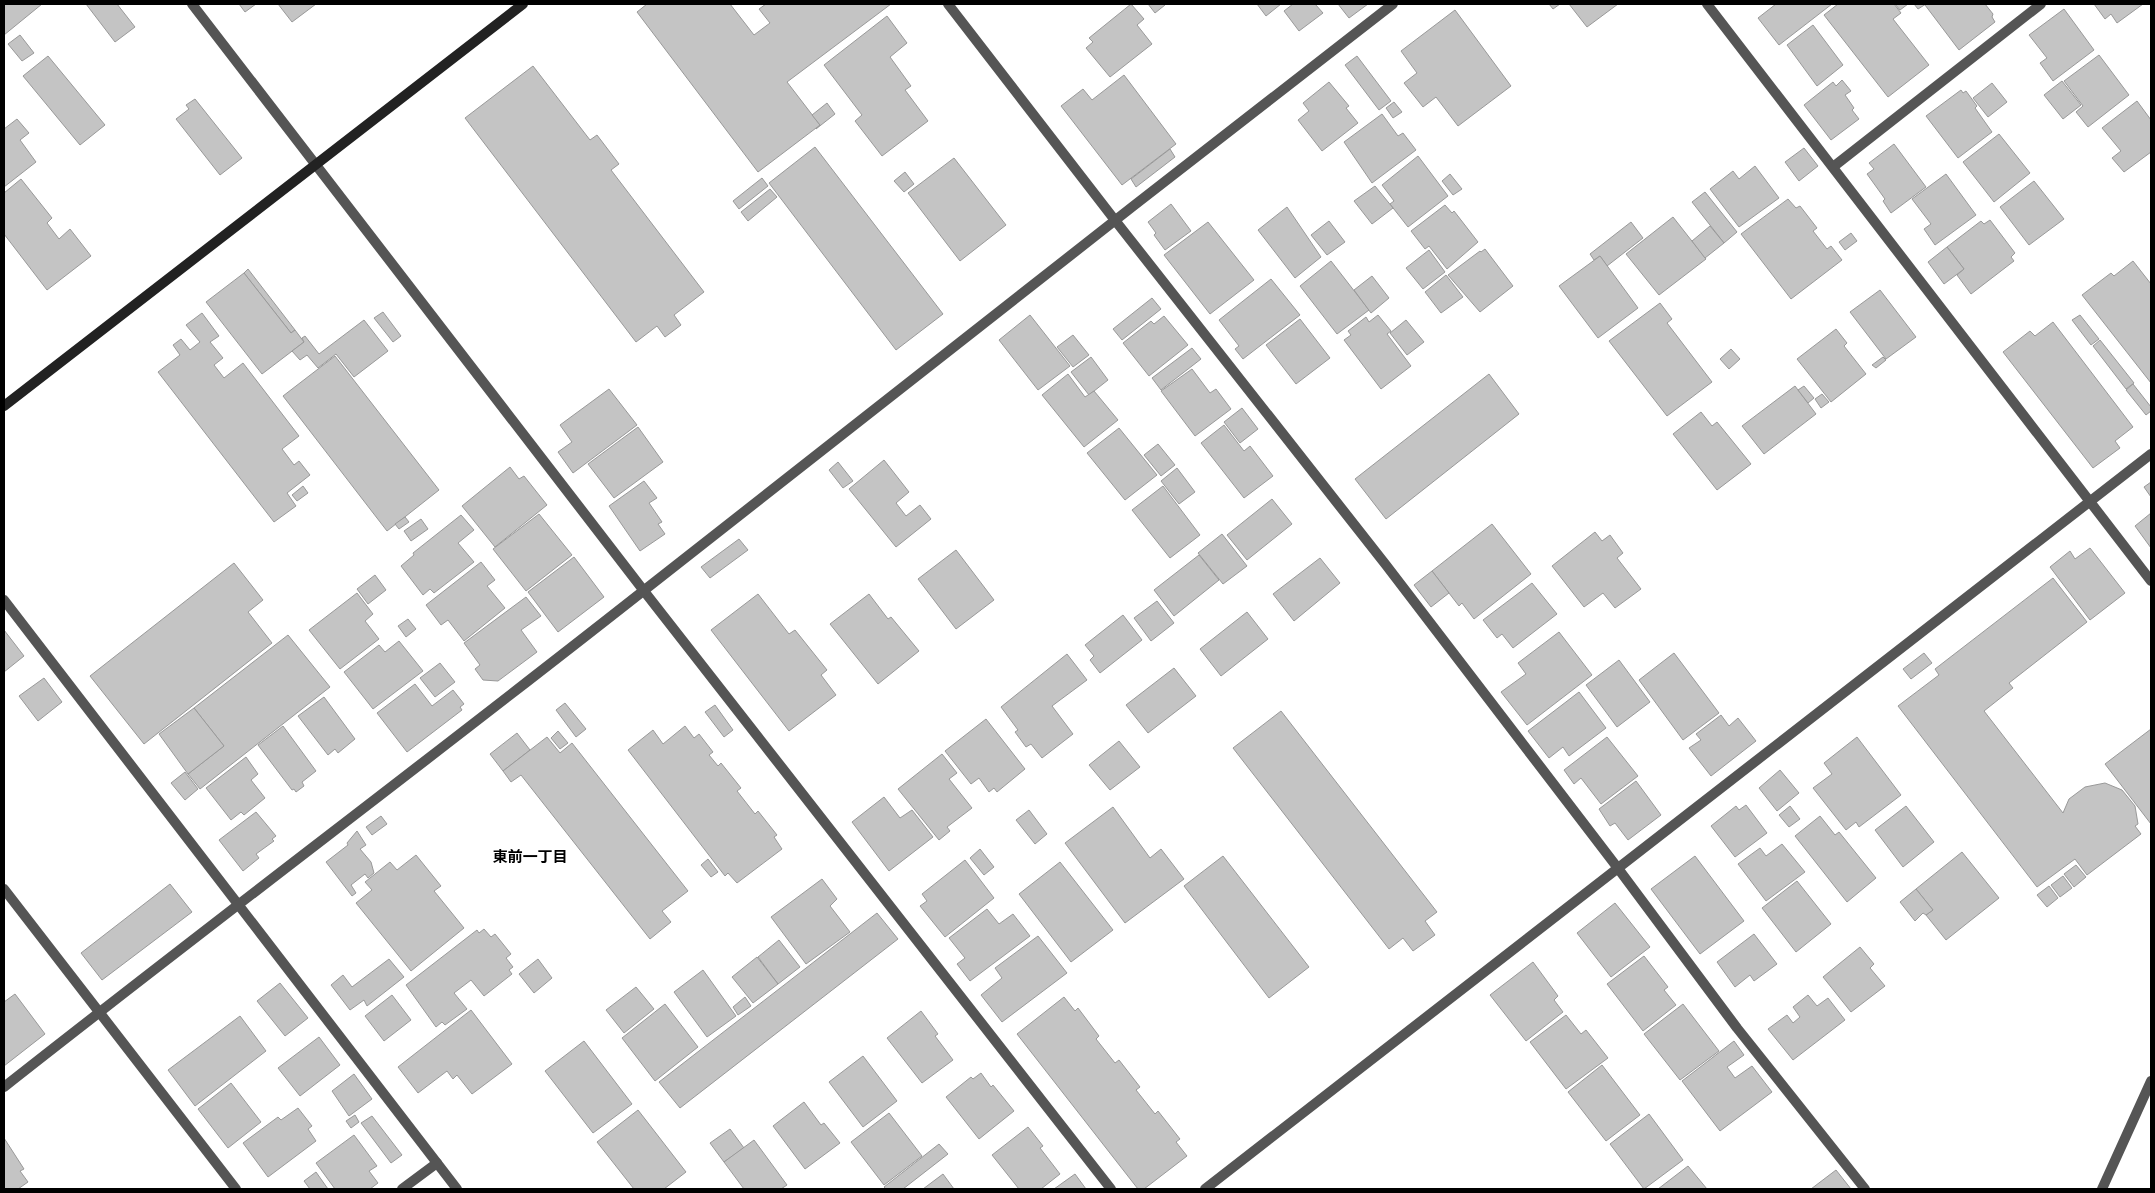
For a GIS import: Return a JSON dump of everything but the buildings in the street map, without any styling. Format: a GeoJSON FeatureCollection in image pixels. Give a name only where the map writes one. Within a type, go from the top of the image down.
{"type":"FeatureCollection","features":[{"type":"Feature","properties":{"kind":"street"},"geometry":{"type":"LineString","coordinates":[[192,4],[644,591],[1111,1189]]}},
{"type":"Feature","properties":{"kind":"street"},"geometry":{"type":"LineString","coordinates":[[4,406],[523,4]]}},
{"type":"Feature","properties":{"kind":"street"},"geometry":{"type":"LineString","coordinates":[[948,4],[1386,565],[1618,867],[1737,1028],[1865,1189]]}},
{"type":"Feature","properties":{"kind":"street"},"geometry":{"type":"LineString","coordinates":[[4,1087],[238,903],[644,591],[1114,219],[1393,4]]}},
{"type":"Feature","properties":{"kind":"street"},"geometry":{"type":"LineString","coordinates":[[1707,4],[2151,580]]}},
{"type":"Feature","properties":{"kind":"street"},"geometry":{"type":"LineString","coordinates":[[1833,167],[2041,4]]}},
{"type":"Feature","properties":{"kind":"street"},"geometry":{"type":"LineString","coordinates":[[1205,1189],[2151,454]]}},
{"type":"Feature","properties":{"kind":"street"},"geometry":{"type":"LineString","coordinates":[[4,600],[458,1189]]}},
{"type":"Feature","properties":{"kind":"street"},"geometry":{"type":"LineString","coordinates":[[4,889],[236,1189]]}},
{"type":"Feature","properties":{"kind":"street"},"geometry":{"type":"LineString","coordinates":[[2102,1189],[2151,1080]]}},
{"type":"Feature","properties":{"kind":"street"},"geometry":{"type":"LineString","coordinates":[[402,1189],[437,1163]]}},
{"type":"Feature","properties":{"kind":"district","name":"東前一丁目"},"geometry":{"type":"Point","coordinates":[530,857]}}]}
